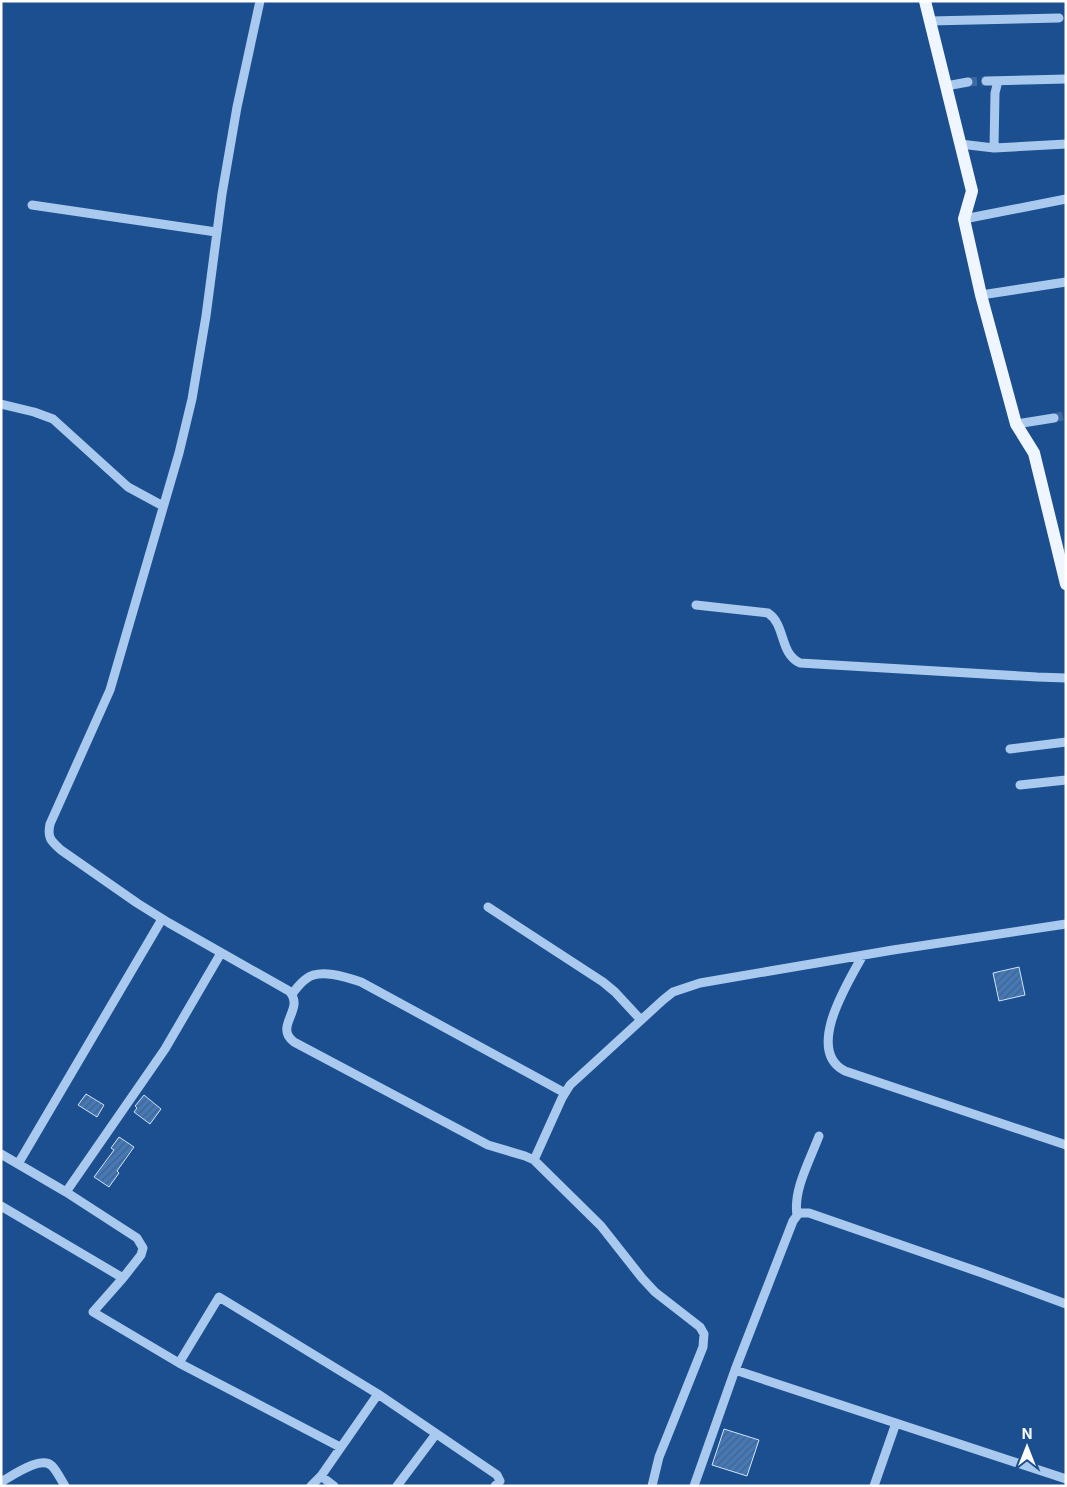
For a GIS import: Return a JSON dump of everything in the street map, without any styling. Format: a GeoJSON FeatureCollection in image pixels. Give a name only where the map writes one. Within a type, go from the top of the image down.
{"type":"FeatureCollection","features":[{"type":"Feature","properties":{"kind":"main road"},"geometry":{"type":"LineString","coordinates":[[925,1],[972,192],[964,218],[981,296],[1016,424],[1034,453],[1066,584]]}},
{"type":"Feature","properties":{"kind":"street"},"geometry":{"type":"LineString","coordinates":[[260,1],[237,107],[216,232],[206,316],[192,399],[110,690],[50,824],[48,834],[52,842],[61,850],[162,919],[292,994],[295,1002],[286,1032],[294,1042],[488,1145],[534,1160],[601,1226],[642,1278],[656,1292],[700,1327],[704,1334],[703,1347],[659,1457],[652,1486]]}},
{"type":"Feature","properties":{"kind":"street"},"geometry":{"type":"LineString","coordinates":[[930,22],[1059,18]]}},
{"type":"Feature","properties":{"kind":"street"},"geometry":{"type":"LineString","coordinates":[[986,82],[1066,79]]}},
{"type":"Feature","properties":{"kind":"street"},"geometry":{"type":"LineString","coordinates":[[994,148],[995,93],[998,81]]}},
{"type":"Feature","properties":{"kind":"street"},"geometry":{"type":"LineString","coordinates":[[946,86],[968,82]]}},
{"type":"Feature","properties":{"kind":"street"},"geometry":{"type":"LineString","coordinates":[[960,144],[994,148],[1066,144]]}},
{"type":"Feature","properties":{"kind":"street"},"geometry":{"type":"LineString","coordinates":[[964,218],[1066,199]]}},
{"type":"Feature","properties":{"kind":"street"},"geometry":{"type":"LineString","coordinates":[[32,204],[216,232]]}},
{"type":"Feature","properties":{"kind":"street"},"geometry":{"type":"LineString","coordinates":[[981,296],[1066,282]]}},
{"type":"Feature","properties":{"kind":"street"},"geometry":{"type":"LineString","coordinates":[[1,404],[34,412],[52,419],[128,487],[163,506]]}},
{"type":"Feature","properties":{"kind":"street"},"geometry":{"type":"LineString","coordinates":[[1016,424],[1054,418]]}},
{"type":"Feature","properties":{"kind":"street"},"geometry":{"type":"LineString","coordinates":[[696,606],[768,613],[778,623],[790,655],[800,662],[1066,678]]}},
{"type":"Feature","properties":{"kind":"street"},"geometry":{"type":"LineString","coordinates":[[1010,749],[1066,742]]}},
{"type":"Feature","properties":{"kind":"street"},"geometry":{"type":"LineString","coordinates":[[1020,785],[1066,780]]}},
{"type":"Feature","properties":{"kind":"street"},"geometry":{"type":"LineString","coordinates":[[488,907],[603,982],[641,1020]]}},
{"type":"Feature","properties":{"kind":"street"},"geometry":{"type":"LineString","coordinates":[[18,1164],[162,919]]}},
{"type":"Feature","properties":{"kind":"street"},"geometry":{"type":"LineString","coordinates":[[534,1160],[565,1093],[582,1073],[673,992],[684,987],[863,955],[1066,924]]}},
{"type":"Feature","properties":{"kind":"street"},"geometry":{"type":"LineString","coordinates":[[66,1192],[165,1050],[221,953]]}},
{"type":"Feature","properties":{"kind":"street"},"geometry":{"type":"LineString","coordinates":[[863,955],[832,1017],[829,1032],[830,1049],[836,1066],[1066,1145]]}},
{"type":"Feature","properties":{"kind":"street"},"geometry":{"type":"LineString","coordinates":[[292,994],[304,980],[320,974],[361,982],[565,1093]]}},
{"type":"Feature","properties":{"kind":"street"},"geometry":{"type":"LineString","coordinates":[[797,1216],[795,1205],[797,1193],[819,1136]]}},
{"type":"Feature","properties":{"kind":"street"},"geometry":{"type":"LineString","coordinates":[[1,1154],[66,1192],[138,1238],[141,1242],[143,1248],[141,1255],[93,1312],[179,1363],[340,1446]]}},
{"type":"Feature","properties":{"kind":"street"},"geometry":{"type":"LineString","coordinates":[[1,1206],[123,1278]]}},
{"type":"Feature","properties":{"kind":"street"},"geometry":{"type":"LineString","coordinates":[[694,1486],[735,1370],[792,1220],[799,1213],[809,1213],[1066,1304]]}},
{"type":"Feature","properties":{"kind":"street"},"geometry":{"type":"LineString","coordinates":[[179,1363],[219,1297],[378,1394],[497,1475],[501,1484]]}},
{"type":"Feature","properties":{"kind":"street"},"geometry":{"type":"LineString","coordinates":[[735,1370],[1066,1479]]}},
{"type":"Feature","properties":{"kind":"street"},"geometry":{"type":"LineString","coordinates":[[311,1486],[321,1476],[340,1446],[378,1394]]}},
{"type":"Feature","properties":{"kind":"street"},"geometry":{"type":"LineString","coordinates":[[874,1486],[896,1423]]}},
{"type":"Feature","properties":{"kind":"street"},"geometry":{"type":"LineString","coordinates":[[397,1486],[436,1434]]}},
{"type":"Feature","properties":{"kind":"street"},"geometry":{"type":"LineString","coordinates":[[1,1482],[31,1465],[46,1463],[51,1465],[65,1486]]}},
{"type":"Feature","properties":{"kind":"street"},"geometry":{"type":"LineString","coordinates":[[321,1476],[334,1486]]}},
{"type":"Feature","properties":{"kind":"building"},"geometry":{"type":"Polygon","coordinates":[[[1019,967],[1025,995],[999,1001],[993,973],[1019,967]]]}},
{"type":"Feature","properties":{"kind":"building"},"geometry":{"type":"Polygon","coordinates":[[[86,1094],[104,1105],[97,1117],[78,1105],[86,1094]]]}},
{"type":"Feature","properties":{"kind":"building"},"geometry":{"type":"Polygon","coordinates":[[[144,1095],[161,1109],[150,1124],[134,1112],[137,1108],[135,1106],[144,1095]]]}},
{"type":"Feature","properties":{"kind":"building"},"geometry":{"type":"Polygon","coordinates":[[[119,1137],[134,1147],[117,1171],[119,1173],[109,1187],[94,1177],[114,1150],[111,1148],[119,1137]]]}},
{"type":"Feature","properties":{"kind":"building"},"geometry":{"type":"Polygon","coordinates":[[[724,1429],[759,1440],[747,1476],[712,1465],[724,1429]]]}},
{"type":"Feature","properties":{"kind":"tunnel"},"geometry":{"type":"LineString","coordinates":[[968,82],[986,81]]}},
{"type":"Feature","properties":{"kind":"tunnel"},"geometry":{"type":"LineString","coordinates":[[1054,418],[1066,415]]}}]}
